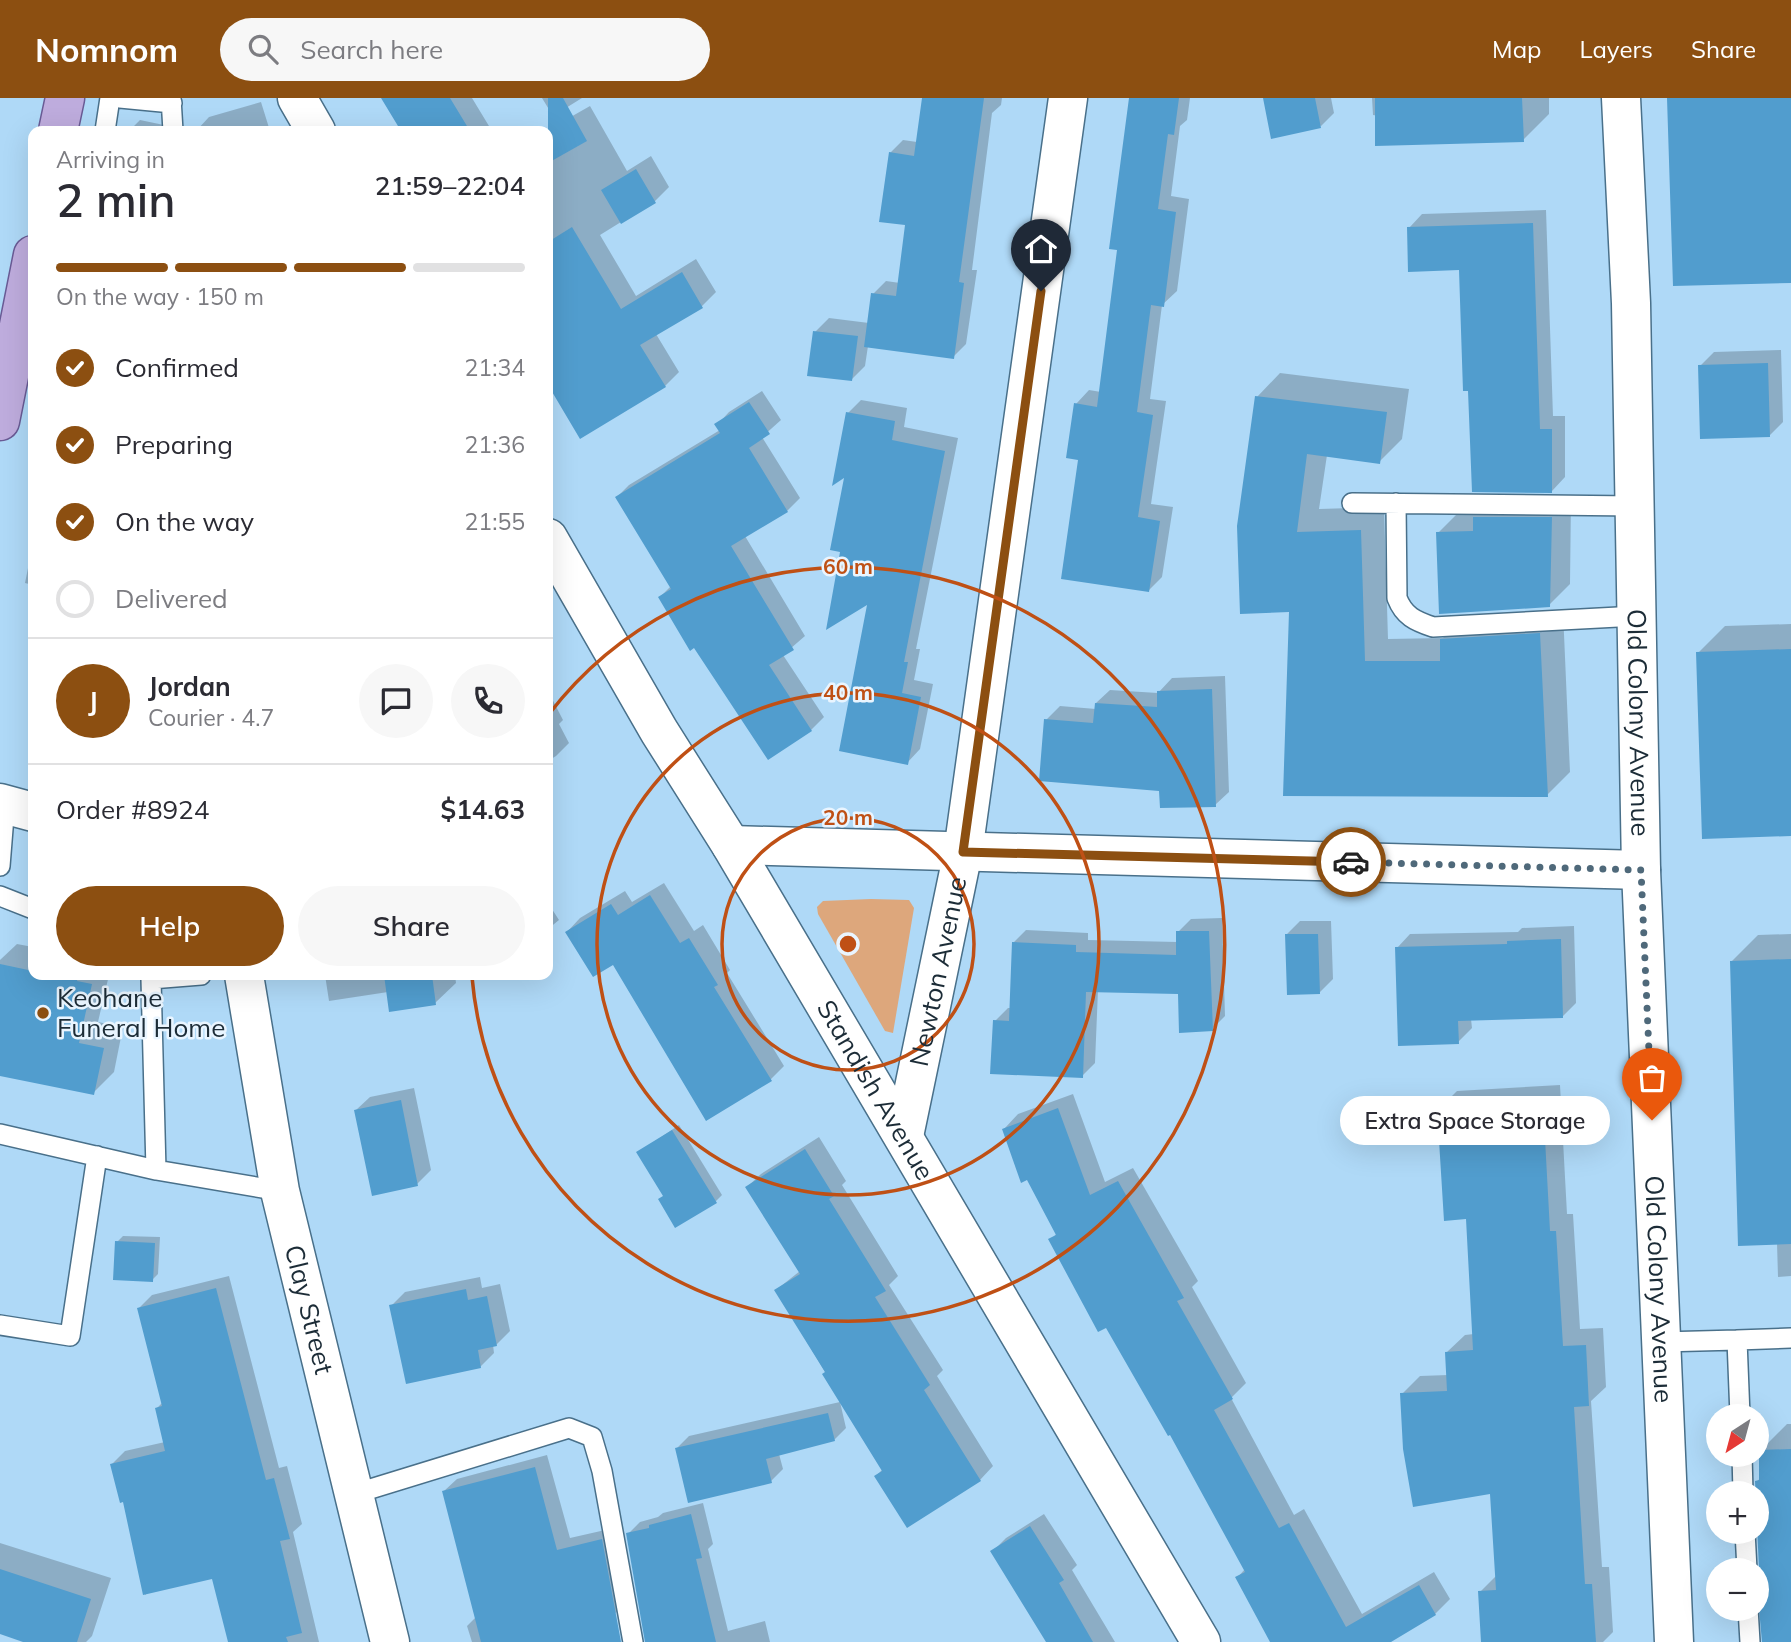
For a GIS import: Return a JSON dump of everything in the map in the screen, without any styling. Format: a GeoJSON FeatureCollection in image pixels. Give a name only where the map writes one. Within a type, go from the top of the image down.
{"type":"FeatureCollection","features":[{"type":"Feature","properties":{"kind":"main road"},"geometry":{"type":"LineString","coordinates":[[59,126],[65,98]]}},
{"type":"Feature","properties":{"kind":"main road"},"geometry":{"type":"LineString","coordinates":[[0,421],[28,280]]}},
{"type":"Feature","properties":{"kind":"street"},"geometry":{"type":"LineString","coordinates":[[297,98],[313,126]]}},
{"type":"Feature","properties":{"kind":"street","name":"Newton Avenue"},"geometry":{"type":"LineString","coordinates":[[904,1136],[963,852],[1068,98]]}},
{"type":"Feature","properties":{"kind":"street","name":"Old Colony Avenue"},"geometry":{"type":"LineString","coordinates":[[1621,98],[1631,303],[1641,870],[1674,1642]]}},
{"type":"Feature","properties":{"kind":"street","name":"Standish Avenue"},"geometry":{"type":"LineString","coordinates":[[553,547],[659,732],[731,845],[1201,1642]]}},
{"type":"Feature","properties":{"kind":"street"},"geometry":{"type":"LineString","coordinates":[[731,845],[1641,870]]}},
{"type":"Feature","properties":{"kind":"street","name":"Clay Street"},"geometry":{"type":"LineString","coordinates":[[245,980],[280,1191],[390,1642]]}},
{"type":"Feature","properties":{"kind":"lane"},"geometry":{"type":"LineString","coordinates":[[106,126],[110,98]]}},
{"type":"Feature","properties":{"kind":"lane"},"geometry":{"type":"LineString","coordinates":[[120,98],[172,101],[173,126]]}},
{"type":"Feature","properties":{"kind":"lane"},"geometry":{"type":"LineString","coordinates":[[1352,503],[1635,506]]}},
{"type":"Feature","properties":{"kind":"lane"},"geometry":{"type":"LineString","coordinates":[[1396,503],[1397,598],[1403,613],[1418,622],[1433,627],[1637,615]]}},
{"type":"Feature","properties":{"kind":"lane"},"geometry":{"type":"LineString","coordinates":[[0,866],[13,806]]}},
{"type":"Feature","properties":{"kind":"lane"},"geometry":{"type":"LineString","coordinates":[[0,897],[28,907]]}},
{"type":"Feature","properties":{"kind":"lane"},"geometry":{"type":"LineString","coordinates":[[150,980],[156,1170]]}},
{"type":"Feature","properties":{"kind":"lane"},"geometry":{"type":"LineString","coordinates":[[0,1134],[156,1170],[280,1191]]}},
{"type":"Feature","properties":{"kind":"lane"},"geometry":{"type":"LineString","coordinates":[[0,1325],[70,1336],[97,1156]]}},
{"type":"Feature","properties":{"kind":"lane"},"geometry":{"type":"LineString","coordinates":[[1661,1342],[1791,1338]]}},
{"type":"Feature","properties":{"kind":"lane"},"geometry":{"type":"LineString","coordinates":[[1737,1340],[1740,1404]]}},
{"type":"Feature","properties":{"kind":"lane"},"geometry":{"type":"LineString","coordinates":[[354,1494],[569,1429],[592,1437],[601,1471],[633,1642]]}},
{"type":"Feature","properties":{"kind":"lane"},"geometry":{"type":"LineString","coordinates":[[1749,1621],[1750,1642]]}},
{"type":"Feature","properties":{"kind":"shaded area"},"geometry":{"type":"Polygon","coordinates":[[[909,900],[914,908],[893,1033],[885,1031],[818,914],[817,907],[823,901],[909,900]]]}},
{"type":"Feature","properties":{"kind":"building"},"geometry":{"type":"Polygon","coordinates":[[[381,98],[450,98],[467,126],[398,126],[381,98]]]}},
{"type":"Feature","properties":{"kind":"building"},"geometry":{"type":"Polygon","coordinates":[[[548,98],[563,98],[587,141],[553,160],[553,126],[548,126],[548,98]]]}},
{"type":"Feature","properties":{"kind":"building"},"geometry":{"type":"Polygon","coordinates":[[[922,98],[984,98],[959,282],[964,283],[954,359],[864,347],[871,293],[896,296],[905,225],[879,222],[889,152],[914,156],[922,98]]]}},
{"type":"Feature","properties":{"kind":"building"},"geometry":{"type":"Polygon","coordinates":[[[1129,98],[1179,98],[1174,135],[1168,134],[1158,209],[1176,212],[1164,307],[1151,305],[1137,412],[1153,415],[1138,517],[1160,521],[1149,592],[1061,579],[1078,460],[1066,458],[1074,403],[1097,407],[1117,250],[1109,249],[1129,98]]]}},
{"type":"Feature","properties":{"kind":"building"},"geometry":{"type":"Polygon","coordinates":[[[1263,98],[1315,98],[1321,128],[1271,139],[1263,98]]]}},
{"type":"Feature","properties":{"kind":"building"},"geometry":{"type":"Polygon","coordinates":[[[1375,98],[1522,98],[1524,142],[1375,146],[1375,98]]]}},
{"type":"Feature","properties":{"kind":"building"},"geometry":{"type":"Polygon","coordinates":[[[1667,98],[1791,98],[1791,283],[1673,286],[1667,98]]]}},
{"type":"Feature","properties":{"kind":"building"},"geometry":{"type":"Polygon","coordinates":[[[636,169],[656,203],[621,224],[601,190],[636,169]]]}},
{"type":"Feature","properties":{"kind":"building"},"geometry":{"type":"Polygon","coordinates":[[[1533,223],[1540,429],[1552,429],[1552,493],[1472,492],[1468,391],[1463,391],[1459,270],[1408,272],[1407,227],[1533,223]]]}},
{"type":"Feature","properties":{"kind":"building"},"geometry":{"type":"Polygon","coordinates":[[[572,227],[621,309],[682,272],[703,308],[640,345],[666,387],[580,439],[553,393],[553,239],[572,227]]]}},
{"type":"Feature","properties":{"kind":"building"},"geometry":{"type":"Polygon","coordinates":[[[813,331],[858,336],[852,381],[807,376],[813,331]]]}},
{"type":"Feature","properties":{"kind":"building"},"geometry":{"type":"Polygon","coordinates":[[[1768,363],[1770,437],[1700,439],[1698,365],[1768,363]]]}},
{"type":"Feature","properties":{"kind":"building"},"geometry":{"type":"Polygon","coordinates":[[[1255,396],[1387,412],[1380,464],[1307,454],[1297,532],[1361,530],[1365,661],[1440,661],[1440,639],[1540,633],[1548,797],[1283,796],[1289,612],[1240,614],[1237,526],[1255,396]]]}},
{"type":"Feature","properties":{"kind":"building"},"geometry":{"type":"Polygon","coordinates":[[[749,402],[770,434],[749,448],[788,512],[731,546],[794,650],[769,665],[812,731],[768,760],[694,648],[690,651],[658,597],[671,589],[615,497],[720,433],[714,424],[749,402]]]}},
{"type":"Feature","properties":{"kind":"building"},"geometry":{"type":"Polygon","coordinates":[[[846,412],[895,421],[892,440],[945,451],[904,662],[908,662],[902,693],[921,697],[908,765],[839,751],[867,605],[826,630],[840,552],[830,550],[844,478],[832,486],[846,412]]]}},
{"type":"Feature","properties":{"kind":"building"},"geometry":{"type":"Polygon","coordinates":[[[1473,517],[1552,517],[1550,607],[1439,614],[1436,532],[1473,531],[1473,517]]]}},
{"type":"Feature","properties":{"kind":"building"},"geometry":{"type":"Polygon","coordinates":[[[1791,649],[1791,836],[1702,839],[1696,652],[1791,649]]]}},
{"type":"Feature","properties":{"kind":"building"},"geometry":{"type":"Polygon","coordinates":[[[1212,689],[1216,807],[1160,808],[1159,791],[1039,781],[1044,719],[1093,723],[1095,703],[1157,707],[1157,691],[1212,689]]]}},
{"type":"Feature","properties":{"kind":"building"},"geometry":{"type":"Polygon","coordinates":[[[650,895],[680,943],[689,938],[718,985],[714,987],[772,1081],[706,1121],[613,965],[593,977],[565,932],[611,904],[618,915],[650,895]]]}},
{"type":"Feature","properties":{"kind":"building"},"geometry":{"type":"Polygon","coordinates":[[[1176,931],[1209,931],[1213,1031],[1179,1033],[1178,994],[1086,992],[1083,1078],[990,1074],[993,1020],[1009,1021],[1012,942],[1076,945],[1076,952],[1176,955],[1176,931]]]}},
{"type":"Feature","properties":{"kind":"building"},"geometry":{"type":"Polygon","coordinates":[[[1285,934],[1318,934],[1320,994],[1287,995],[1285,934]]]}},
{"type":"Feature","properties":{"kind":"building"},"geometry":{"type":"Polygon","coordinates":[[[1561,939],[1563,1018],[1458,1021],[1459,1044],[1398,1046],[1395,947],[1507,944],[1507,941],[1561,939]]]}},
{"type":"Feature","properties":{"kind":"building"},"geometry":{"type":"Polygon","coordinates":[[[1791,959],[1791,1244],[1738,1246],[1730,961],[1791,959]]]}},
{"type":"Feature","properties":{"kind":"building","name":"Keohane Funeral Home"},"geometry":{"type":"Polygon","coordinates":[[[0,964],[28,970],[28,980],[77,980],[92,984],[79,1043],[104,1048],[94,1095],[0,1076],[0,964]]]}},
{"type":"Feature","properties":{"kind":"building"},"geometry":{"type":"Polygon","coordinates":[[[385,980],[433,980],[436,1005],[389,1012],[385,980]]]}},
{"type":"Feature","properties":{"kind":"building"},"geometry":{"type":"Polygon","coordinates":[[[401,1100],[418,1186],[372,1196],[354,1110],[401,1100]]]}},
{"type":"Feature","properties":{"kind":"building"},"geometry":{"type":"Polygon","coordinates":[[[1543,1102],[1550,1231],[1556,1231],[1563,1346],[1586,1345],[1589,1406],[1574,1407],[1585,1584],[1592,1584],[1596,1642],[1481,1642],[1478,1591],[1496,1590],[1490,1494],[1413,1507],[1403,1449],[1400,1393],[1447,1391],[1445,1352],[1473,1350],[1466,1219],[1444,1221],[1437,1108],[1543,1102]]]}},
{"type":"Feature","properties":{"kind":"building"},"geometry":{"type":"Polygon","coordinates":[[[1058,1108],[1090,1195],[1118,1181],[1184,1298],[1177,1301],[1233,1399],[1214,1410],[1279,1528],[1289,1523],[1346,1627],[1419,1585],[1436,1615],[1391,1642],[1270,1642],[1235,1577],[1245,1572],[1170,1435],[1168,1436],[1106,1328],[1098,1332],[1048,1239],[1056,1235],[1027,1180],[1021,1183],[1002,1129],[1058,1108]]]}},
{"type":"Feature","properties":{"kind":"building"},"geometry":{"type":"Polygon","coordinates":[[[672,1130],[717,1203],[675,1228],[658,1199],[663,1196],[636,1152],[672,1130]]]}},
{"type":"Feature","properties":{"kind":"building"},"geometry":{"type":"Polygon","coordinates":[[[805,1149],[834,1196],[829,1199],[886,1291],[875,1297],[930,1385],[924,1390],[981,1481],[907,1528],[874,1476],[882,1471],[774,1290],[800,1274],[745,1187],[805,1149]]]}},
{"type":"Feature","properties":{"kind":"building"},"geometry":{"type":"Polygon","coordinates":[[[115,1241],[155,1243],[153,1282],[113,1280],[115,1241]]]}},
{"type":"Feature","properties":{"kind":"building"},"geometry":{"type":"Polygon","coordinates":[[[216,1288],[266,1480],[274,1478],[290,1539],[280,1541],[302,1633],[286,1637],[288,1642],[228,1642],[212,1579],[143,1595],[123,1502],[120,1503],[110,1464],[165,1451],[155,1408],[162,1406],[137,1308],[216,1288]]]}},
{"type":"Feature","properties":{"kind":"building"},"geometry":{"type":"Polygon","coordinates":[[[466,1289],[468,1300],[487,1296],[497,1346],[478,1350],[481,1368],[406,1384],[389,1305],[466,1289]]]}},
{"type":"Feature","properties":{"kind":"building"},"geometry":{"type":"Polygon","coordinates":[[[828,1413],[835,1441],[766,1459],[772,1483],[688,1503],[675,1448],[828,1413]]]}},
{"type":"Feature","properties":{"kind":"building"},"geometry":{"type":"Polygon","coordinates":[[[1791,1449],[1791,1642],[1762,1642],[1760,1621],[1769,1621],[1769,1558],[1758,1558],[1758,1544],[1769,1544],[1769,1481],[1755,1481],[1759,1480],[1759,1467],[1769,1467],[1769,1450],[1791,1449]]]}},
{"type":"Feature","properties":{"kind":"building"},"geometry":{"type":"Polygon","coordinates":[[[535,1467],[557,1550],[602,1539],[621,1642],[481,1642],[442,1491],[535,1467]]]}},
{"type":"Feature","properties":{"kind":"building"},"geometry":{"type":"Polygon","coordinates":[[[691,1514],[702,1558],[696,1559],[716,1642],[645,1642],[626,1533],[691,1514]]]}},
{"type":"Feature","properties":{"kind":"building"},"geometry":{"type":"Polygon","coordinates":[[[1030,1526],[1064,1580],[1059,1583],[1093,1642],[1046,1642],[990,1551],[1030,1526]]]}},
{"type":"Feature","properties":{"kind":"building"},"geometry":{"type":"Polygon","coordinates":[[[0,1569],[91,1599],[77,1642],[23,1642],[0,1634],[0,1569]]]}},
{"type":"Feature","properties":{"kind":"way so far"},"geometry":{"type":"LineString","coordinates":[[1351,862],[1641,870],[1652,1120]]}},
{"type":"Feature","properties":{"kind":"place","name":"Keohane Funeral Home"},"geometry":{"type":"Point","coordinates":[43,1013]}},
{"type":"Feature","properties":{"kind":"place","name":"Extra Space Storage"},"geometry":{"type":"Point","coordinates":[1652,1120]}},
{"type":"Feature","properties":{"kind":"route"},"geometry":{"type":"LineString","coordinates":[[1041,291],[963,852],[1351,862]]}}]}
